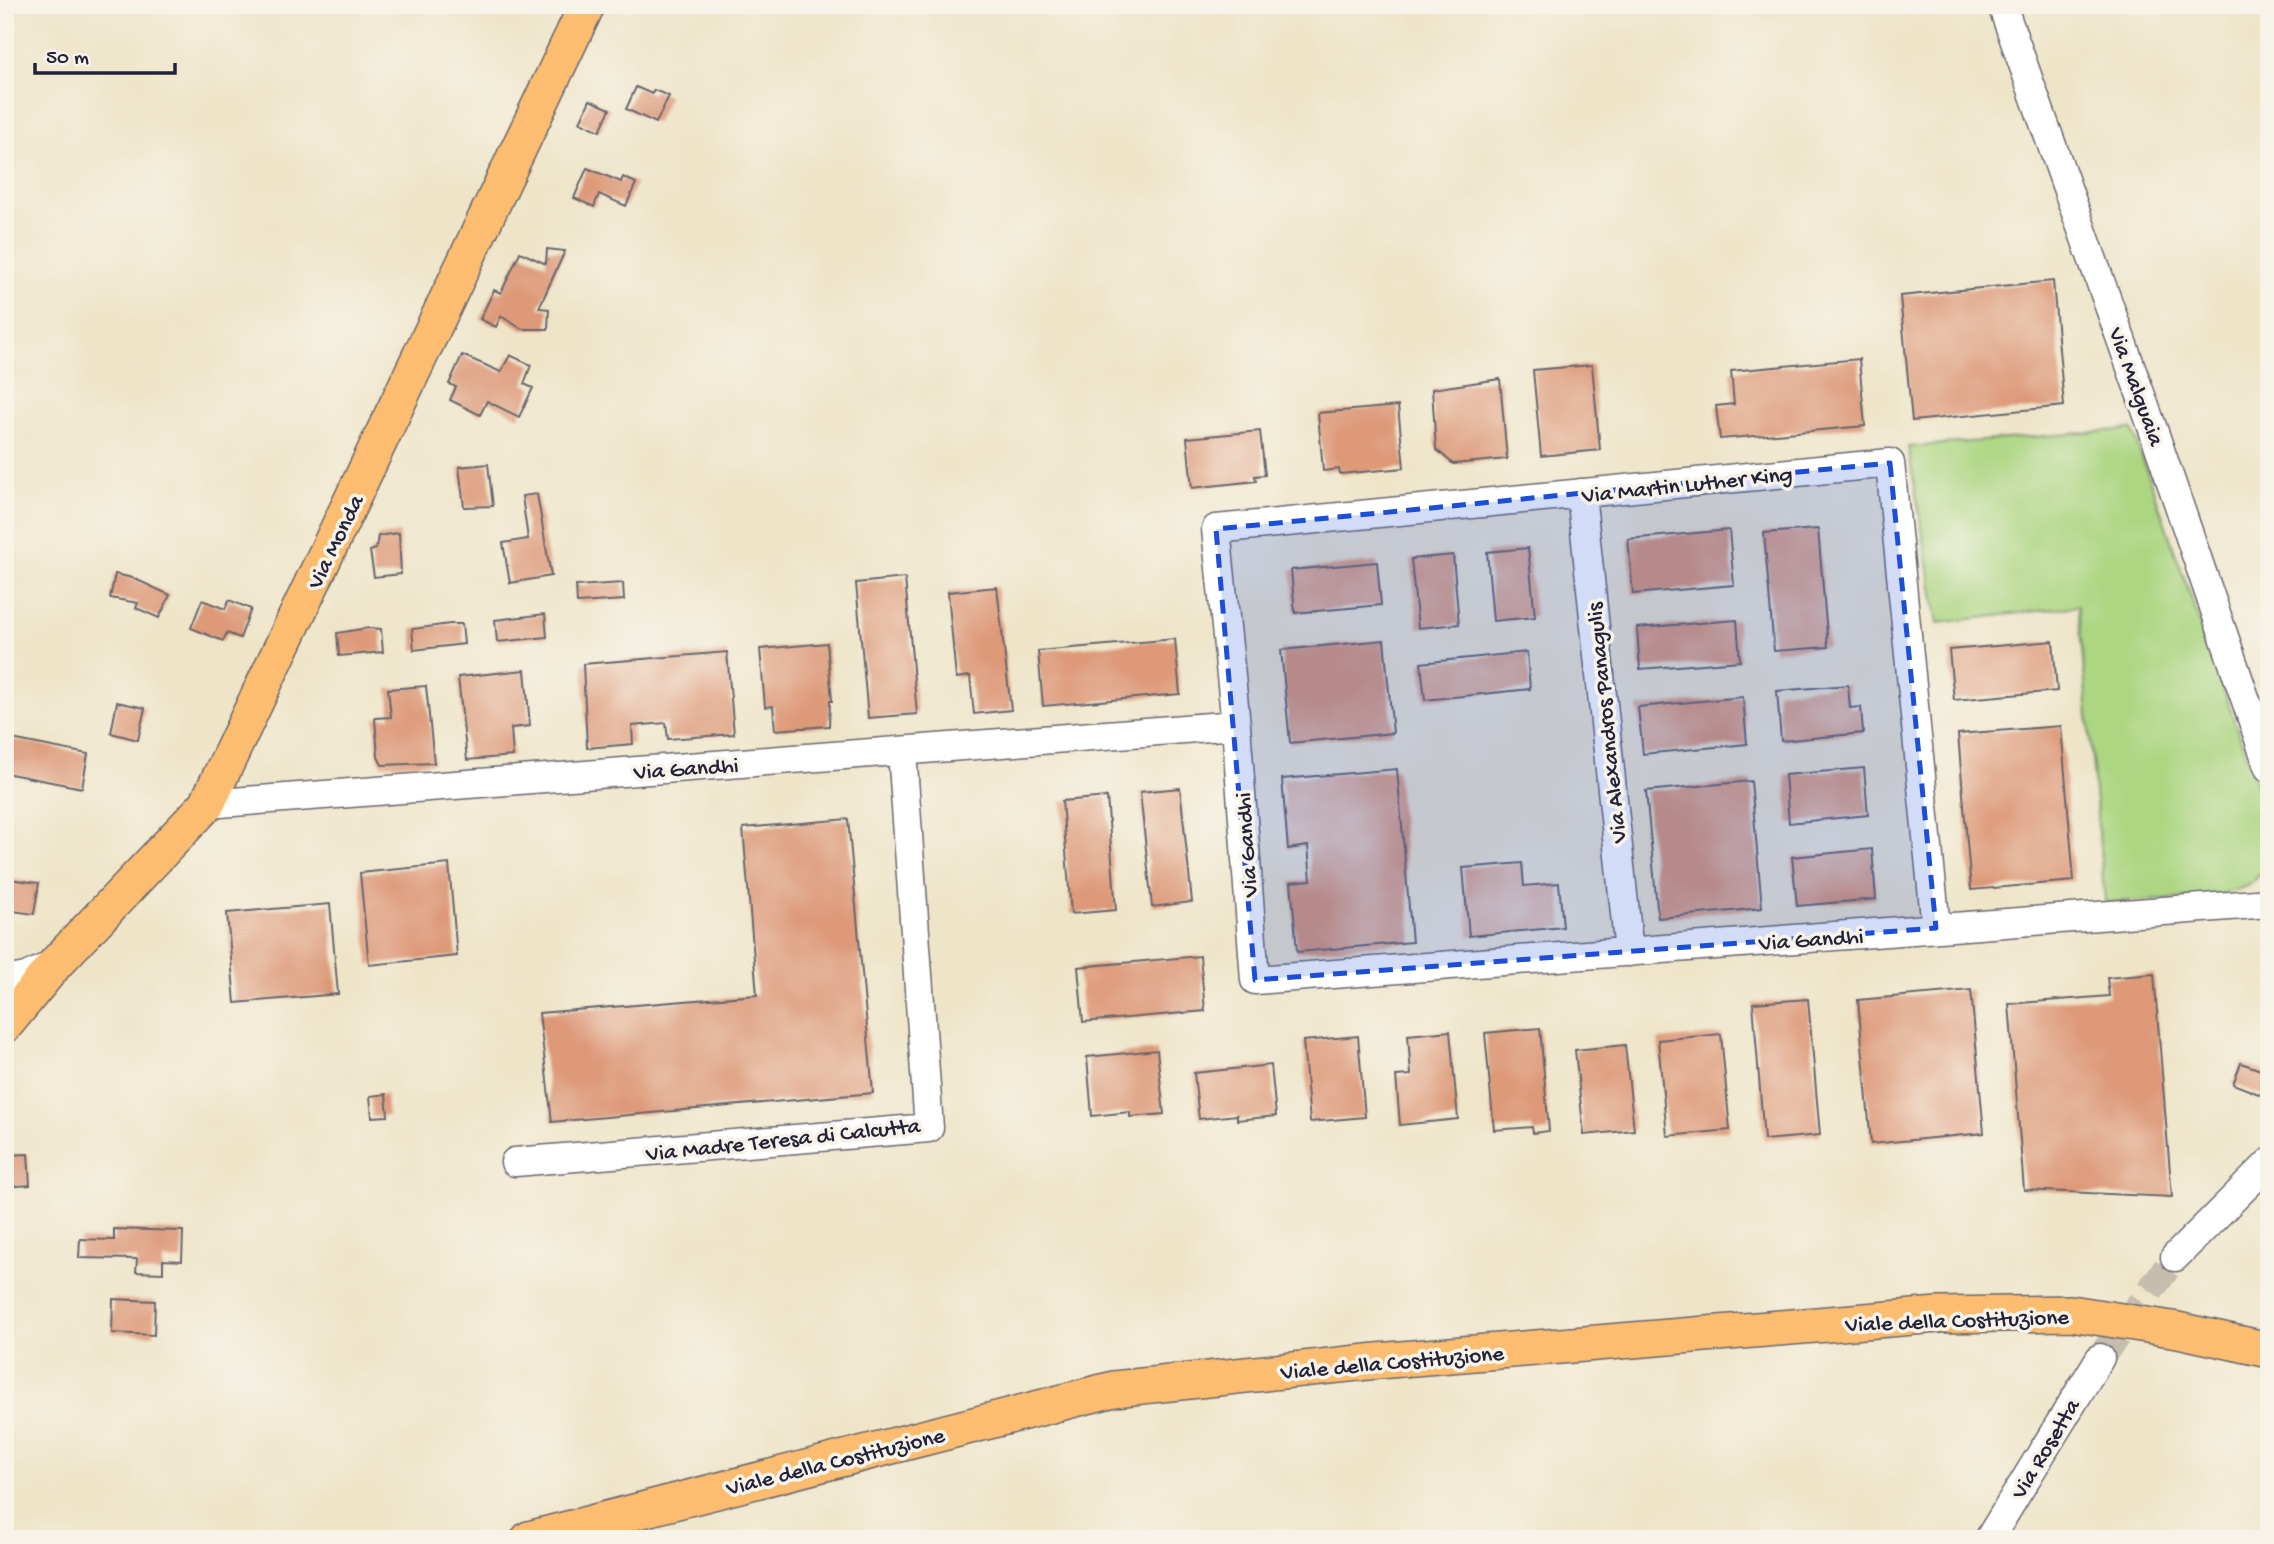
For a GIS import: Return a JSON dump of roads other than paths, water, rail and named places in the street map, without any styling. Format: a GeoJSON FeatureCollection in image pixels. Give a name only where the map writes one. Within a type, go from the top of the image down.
{"type":"FeatureCollection","features":[{"type":"Feature","properties":{"kind":"main road","name":"Via Monda"},"geometry":{"type":"LineString","coordinates":[[5,1025],[56,963],[207,804],[587,5]]}},
{"type":"Feature","properties":{"kind":"main road","name":"Viale della Costituzione"},"geometry":{"type":"LineString","coordinates":[[529,1539],[1128,1387],[1391,1360],[1937,1315],[2071,1313],[2178,1330],[2269,1350]]}},
{"type":"Feature","properties":{"kind":"street","name":"Via Malguaia"},"geometry":{"type":"LineString","coordinates":[[2002,5],[2155,435],[2269,768]]}},
{"type":"Feature","properties":{"kind":"street","name":"Via Martin Luther King"},"geometry":{"type":"LineString","coordinates":[[1236,725],[1216,529],[1890,463],[1936,928]]}},
{"type":"Feature","properties":{"kind":"street","name":"Via Alexandros Panagulis"},"geometry":{"type":"LineString","coordinates":[[1581,494],[1629,952]]}},
{"type":"Feature","properties":{"kind":"street","name":"Via Gandhi"},"geometry":{"type":"LineString","coordinates":[[207,804],[1236,725],[1255,980],[2269,903]]}},
{"type":"Feature","properties":{"kind":"street","name":"Via Madre Teresa di Calcutta"},"geometry":{"type":"LineString","coordinates":[[515,1162],[929,1128],[902,751]]}},
{"type":"Feature","properties":{"kind":"street"},"geometry":{"type":"LineString","coordinates":[[5,981],[26,977],[56,963]]}},
{"type":"Feature","properties":{"kind":"street"},"geometry":{"type":"LineString","coordinates":[[2175,1257],[2269,1163]]}},
{"type":"Feature","properties":{"kind":"street","name":"Via Rosetta"},"geometry":{"type":"LineString","coordinates":[[1989,1539],[2100,1358]]}},
{"type":"Feature","properties":{"kind":"tunnel"},"geometry":{"type":"LineString","coordinates":[[2100,1358],[2175,1257]]}}]}
